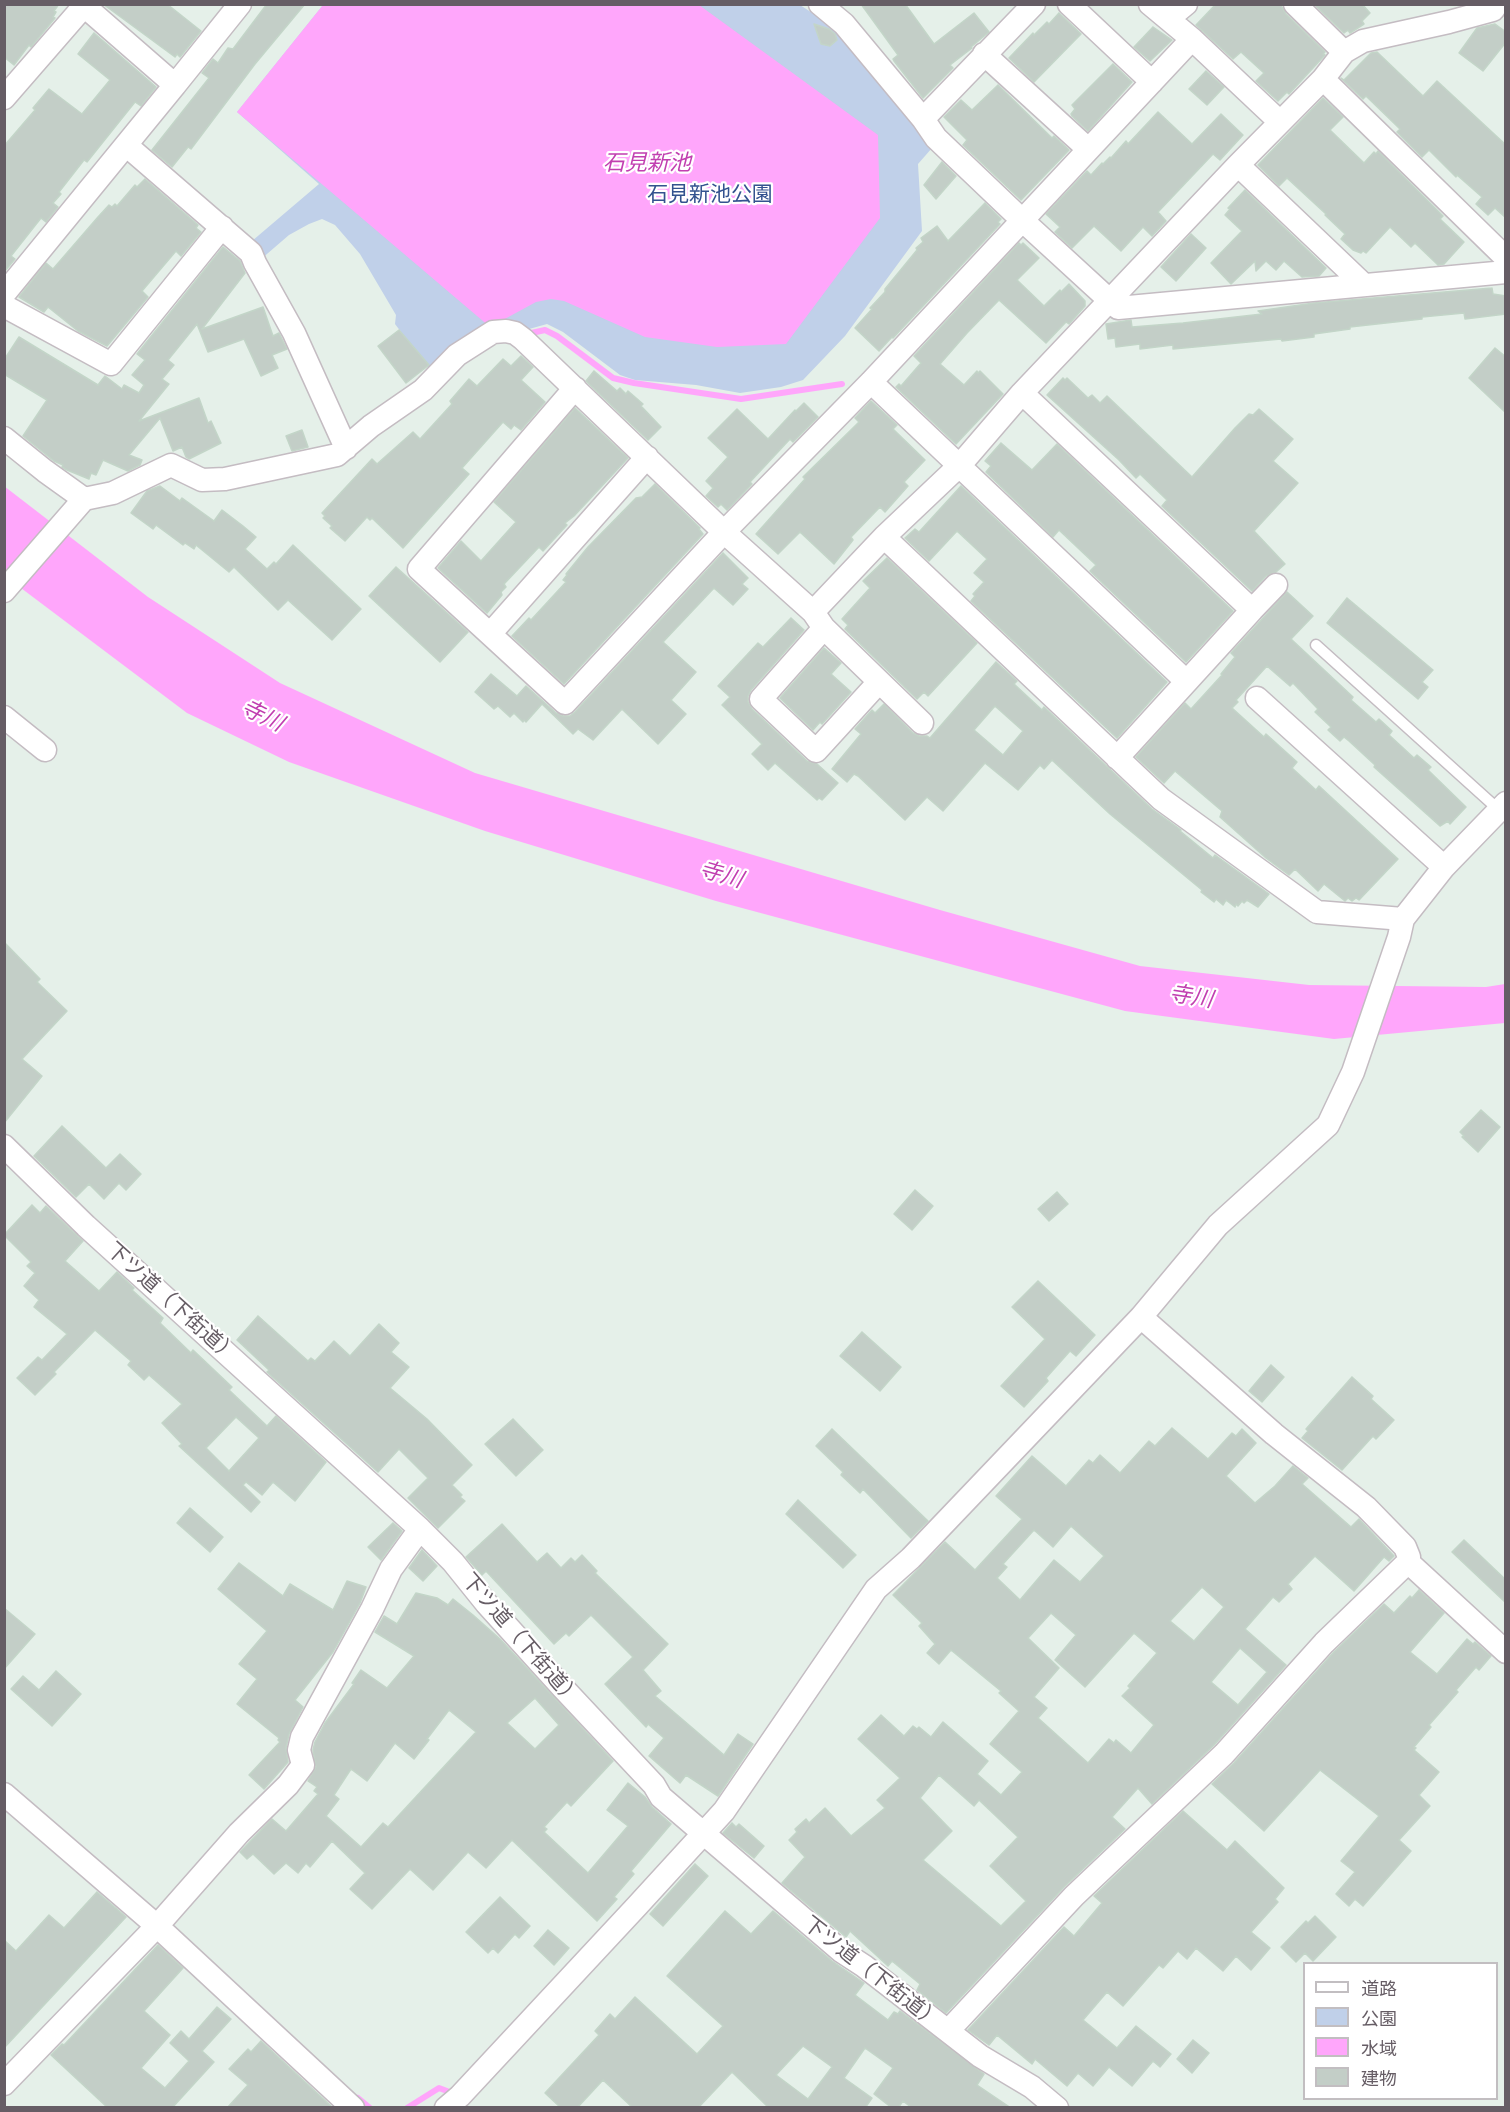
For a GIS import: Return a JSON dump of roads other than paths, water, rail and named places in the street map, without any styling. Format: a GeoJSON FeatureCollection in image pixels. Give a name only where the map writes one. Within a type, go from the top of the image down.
{"type":"FeatureCollection","features":[{"type":"Feature","properties":{"kind":"street"},"geometry":{"type":"LineString","coordinates":[[4,294],[240,4]]}},
{"type":"Feature","properties":{"kind":"street"},"geometry":{"type":"LineString","coordinates":[[820,4],[844,24],[923,119],[936,138],[1118,308],[1506,272]]}},
{"type":"Feature","properties":{"kind":"street"},"geometry":{"type":"LineString","coordinates":[[923,119],[1034,4]]}},
{"type":"Feature","properties":{"kind":"street"},"geometry":{"type":"LineString","coordinates":[[1069,4],[1152,82]]}},
{"type":"Feature","properties":{"kind":"street"},"geometry":{"type":"LineString","coordinates":[[1150,4],[1280,122]]}},
{"type":"Feature","properties":{"kind":"street"},"geometry":{"type":"LineString","coordinates":[[1168,19],[1186,4]]}},
{"type":"Feature","properties":{"kind":"street"},"geometry":{"type":"LineString","coordinates":[[1295,4],[1344,52]]}},
{"type":"Feature","properties":{"kind":"street"},"geometry":{"type":"LineString","coordinates":[[9,83],[83,5],[175,85]]}},
{"type":"Feature","properties":{"kind":"street"},"geometry":{"type":"LineString","coordinates":[[879,682],[816,751],[761,699],[818,620],[884,537],[960,465],[1022,393],[1323,78],[1344,52],[1363,41],[1498,10]]}},
{"type":"Feature","properties":{"kind":"street"},"geometry":{"type":"LineString","coordinates":[[575,388],[419,569],[565,703],[724,532],[872,382],[1191,39]]}},
{"type":"Feature","properties":{"kind":"street"},"geometry":{"type":"LineString","coordinates":[[984,54],[1088,149]]}},
{"type":"Feature","properties":{"kind":"street"},"geometry":{"type":"LineString","coordinates":[[1323,78],[1506,258]]}},
{"type":"Feature","properties":{"kind":"street"},"geometry":{"type":"LineString","coordinates":[[126,145],[251,253],[294,333],[346,448]]}},
{"type":"Feature","properties":{"kind":"street"},"geometry":{"type":"LineString","coordinates":[[1238,165],[1364,285]]}},
{"type":"Feature","properties":{"kind":"street"},"geometry":{"type":"LineString","coordinates":[[4,306],[111,364],[222,227]]}},
{"type":"Feature","properties":{"kind":"street"},"geometry":{"type":"LineString","coordinates":[[4,591],[77,506],[113,493],[171,465],[202,480],[225,479],[336,455],[371,426],[423,390],[457,355],[493,332],[501,330],[515,333],[575,388],[818,620],[922,723]]}},
{"type":"Feature","properties":{"kind":"street"},"geometry":{"type":"LineString","coordinates":[[872,382],[1186,681]]}},
{"type":"Feature","properties":{"kind":"street"},"geometry":{"type":"LineString","coordinates":[[1022,393],[1252,610]]}},
{"type":"Feature","properties":{"kind":"street"},"geometry":{"type":"LineString","coordinates":[[4,438],[45,471],[77,506]]}},
{"type":"Feature","properties":{"kind":"street"},"geometry":{"type":"LineString","coordinates":[[490,634],[647,458]]}},
{"type":"Feature","properties":{"kind":"street"},"geometry":{"type":"LineString","coordinates":[[884,537],[1161,799],[1317,912],[1403,919]]}},
{"type":"Feature","properties":{"kind":"street"},"geometry":{"type":"LineString","coordinates":[[1117,758],[1276,585]]}},
{"type":"Feature","properties":{"kind":"street"},"geometry":{"type":"LineString","coordinates":[[1257,698],[1444,867]]}},
{"type":"Feature","properties":{"kind":"street"},"geometry":{"type":"LineString","coordinates":[[4,717],[45,750]]}},
{"type":"Feature","properties":{"kind":"street"},"geometry":{"type":"LineString","coordinates":[[452,2102],[638,1906],[724,1810],[876,1589],[911,1558],[1141,1317],[1218,1225],[1328,1125],[1353,1072],[1403,919],[1444,867],[1502,806]]}},
{"type":"Feature","properties":{"kind":"street","name":"下ツ道（下街道）"},"geometry":{"type":"LineString","coordinates":[[4,1146],[86,1226],[420,1529],[453,1562],[486,1603],[654,1785],[661,1797],[841,1951],[864,1966],[980,2056],[1032,2087],[1057,2108]]}},
{"type":"Feature","properties":{"kind":"street"},"geometry":{"type":"LineString","coordinates":[[948,2031],[1074,1896],[1224,1754],[1324,1643],[1408,1562],[1409,1557],[1405,1547],[1366,1507],[1274,1434],[1141,1317]]}},
{"type":"Feature","properties":{"kind":"street"},"geometry":{"type":"LineString","coordinates":[[4,2085],[162,1921],[239,1833],[288,1785],[303,1765],[299,1750],[302,1737],[372,1609],[391,1569],[420,1529]]}},
{"type":"Feature","properties":{"kind":"street"},"geometry":{"type":"LineString","coordinates":[[1408,1562],[1506,1652]]}},
{"type":"Feature","properties":{"kind":"street"},"geometry":{"type":"LineString","coordinates":[[4,1794],[162,1921],[353,2108]]}},
{"type":"Feature","properties":{"kind":"lane"},"geometry":{"type":"LineString","coordinates":[[1316,645],[1502,806]]}},
{"type":"Feature","properties":{"kind":"water","name":"石見新池"},"geometry":{"type":"Polygon","coordinates":[[[323,5],[699,5],[878,135],[880,218],[786,344],[717,347],[645,337],[564,301],[551,299],[536,302],[490,327],[237,112],[323,5]]]}},
{"type":"Feature","properties":{"kind":"water","name":"寺川"},"geometry":{"type":"Polygon","coordinates":[[[4,486],[148,597],[280,683],[475,773],[940,910],[1140,966],[1309,985],[1486,987],[1505,984],[1505,1023],[1334,1039],[1125,1011],[716,901],[485,831],[289,762],[187,713],[5,576],[4,486]]]}},
{"type":"Feature","properties":{"kind":"waterway"},"geometry":{"type":"LineString","coordinates":[[527,334],[545,330],[557,336],[613,378],[634,383],[741,399],[842,384]]}},
{"type":"Feature","properties":{"kind":"waterway"},"geometry":{"type":"LineString","coordinates":[[407,2108],[439,2088],[447,2091],[452,2097]]}},
{"type":"Feature","properties":{"kind":"waterway"},"geometry":{"type":"LineString","coordinates":[[358,2098],[370,2108]]}},
{"type":"Feature","properties":{"kind":"park label","name":"石見新池公園"},"geometry":{"type":"Point","coordinates":[710,195]}}]}
